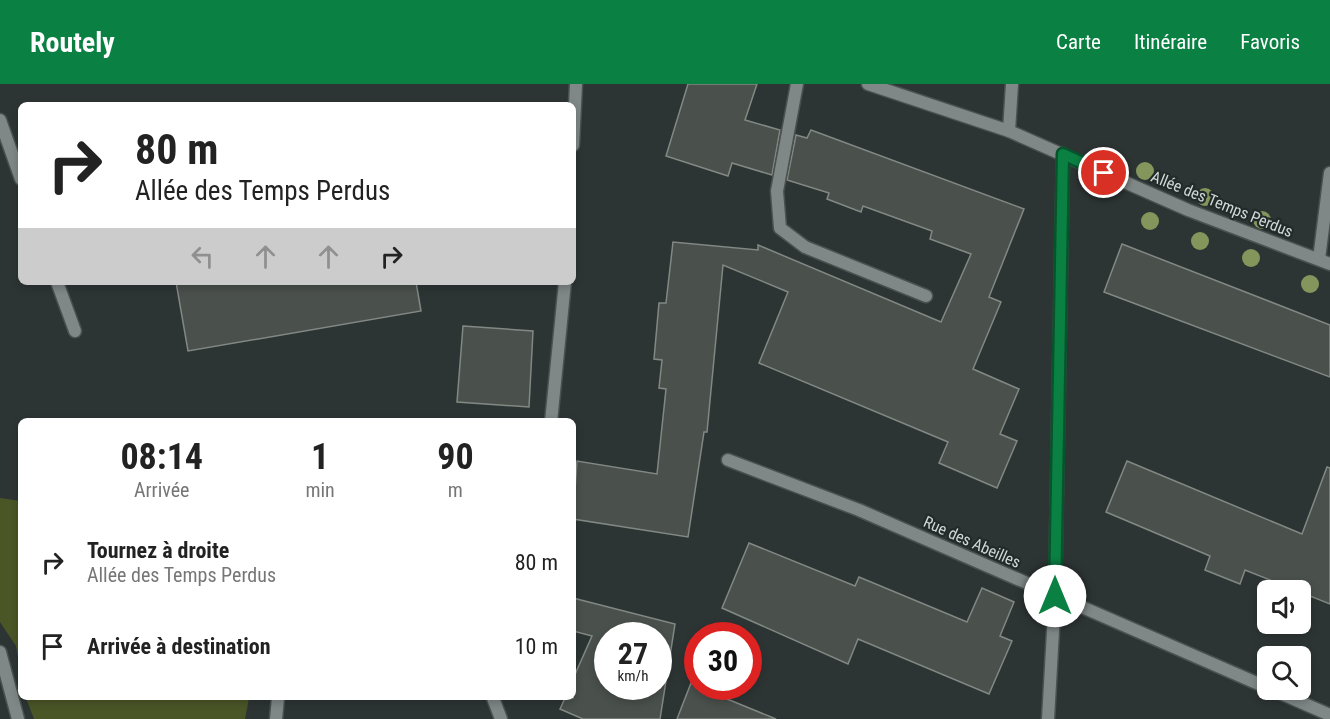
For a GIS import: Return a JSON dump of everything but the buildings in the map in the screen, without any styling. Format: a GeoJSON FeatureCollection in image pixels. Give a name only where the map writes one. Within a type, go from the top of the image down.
{"type":"FeatureCollection","features":[{"type":"Feature","properties":{"kind":"street"},"geometry":{"type":"LineString","coordinates":[[575,102],[576,84]]}},
{"type":"Feature","properties":{"kind":"street"},"geometry":{"type":"LineString","coordinates":[[797,84],[777,191],[780,228],[805,247],[926,296]]}},
{"type":"Feature","properties":{"kind":"street","name":"Allée des Temps Perdus"},"geometry":{"type":"LineString","coordinates":[[868,84],[1009,131],[1188,210],[1324,262]]}},
{"type":"Feature","properties":{"kind":"street"},"geometry":{"type":"LineString","coordinates":[[1009,131],[1012,84]]}},
{"type":"Feature","properties":{"kind":"street"},"geometry":{"type":"LineString","coordinates":[[0,120],[18,171]]}},
{"type":"Feature","properties":{"kind":"street"},"geometry":{"type":"LineString","coordinates":[[1047,719],[1055,596],[1063,154]]}},
{"type":"Feature","properties":{"kind":"street"},"geometry":{"type":"LineString","coordinates":[[1324,262],[1330,173]]}},
{"type":"Feature","properties":{"kind":"street"},"geometry":{"type":"LineString","coordinates":[[58,285],[75,331]]}},
{"type":"Feature","properties":{"kind":"street"},"geometry":{"type":"LineString","coordinates":[[551,418],[565,285]]}},
{"type":"Feature","properties":{"kind":"street","name":"Rue des Abeilles"},"geometry":{"type":"LineString","coordinates":[[728,460],[859,510],[1257,683]]}},
{"type":"Feature","properties":{"kind":"street"},"geometry":{"type":"LineString","coordinates":[[0,652],[18,719]]}},
{"type":"Feature","properties":{"kind":"street"},"geometry":{"type":"LineString","coordinates":[[276,719],[278,700]]}},
{"type":"Feature","properties":{"kind":"street"},"geometry":{"type":"LineString","coordinates":[[494,700],[501,719]]}},
{"type":"Feature","properties":{"kind":"street"},"geometry":{"type":"LineString","coordinates":[[1296,700],[1330,715]]}},
{"type":"Feature","properties":{"kind":"green space"},"geometry":{"type":"Polygon","coordinates":[[[0,498],[18,501],[18,656],[16,646],[0,622],[0,498]]]}},
{"type":"Feature","properties":{"kind":"green space"},"geometry":{"type":"Polygon","coordinates":[[[27,700],[249,700],[245,719],[34,719],[27,700]]]}},
{"type":"Feature","properties":{"kind":"route"},"geometry":{"type":"LineString","coordinates":[[1055,596],[1063,154],[1104,173]]}}]}
